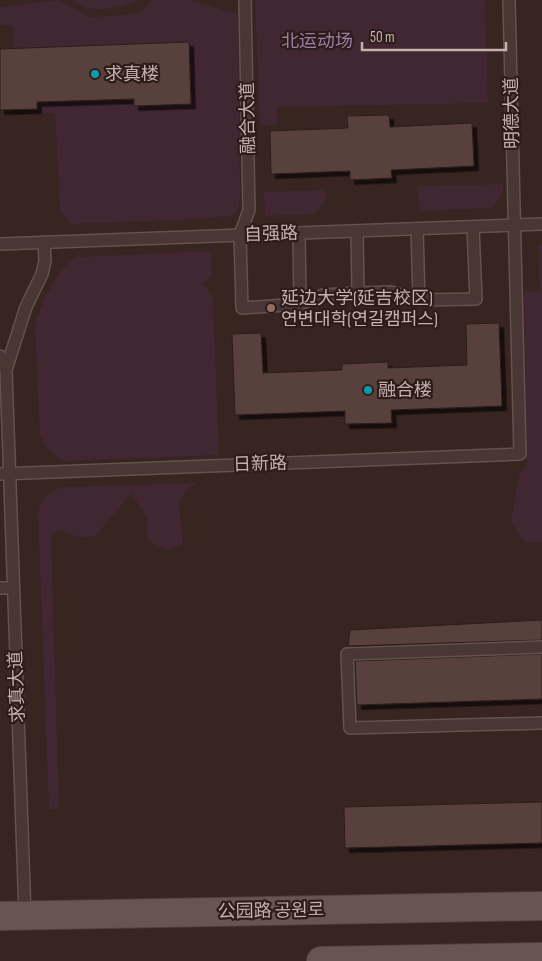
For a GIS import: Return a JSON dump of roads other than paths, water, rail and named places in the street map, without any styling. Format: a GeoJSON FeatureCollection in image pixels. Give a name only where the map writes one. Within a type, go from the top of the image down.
{"type":"FeatureCollection","features":[{"type":"Feature","properties":{"kind":"main road","name":"公园路 공원로"},"geometry":{"type":"LineString","coordinates":[[13,916],[542,906]]}},
{"type":"Feature","properties":{"kind":"main road"},"geometry":{"type":"LineString","coordinates":[[321,961],[542,957]]}},
{"type":"Feature","properties":{"kind":"lane","name":"融合大道"},"geometry":{"type":"LineString","coordinates":[[240,235],[249,210],[245,0]]}},
{"type":"Feature","properties":{"kind":"lane","name":"明德大道"},"geometry":{"type":"LineString","coordinates":[[509,0],[520,454]]}},
{"type":"Feature","properties":{"kind":"lane","name":"自强路"},"geometry":{"type":"LineString","coordinates":[[0,244],[542,224]]}},
{"type":"Feature","properties":{"kind":"lane"},"geometry":{"type":"LineString","coordinates":[[240,235],[242,308],[300,304],[323,295],[358,293],[391,292],[419,300],[476,299],[473,228]]}},
{"type":"Feature","properties":{"kind":"lane"},"geometry":{"type":"LineString","coordinates":[[417,229],[419,300]]}},
{"type":"Feature","properties":{"kind":"lane"},"geometry":{"type":"LineString","coordinates":[[357,232],[358,293]]}},
{"type":"Feature","properties":{"kind":"lane"},"geometry":{"type":"LineString","coordinates":[[299,233],[300,304]]}},
{"type":"Feature","properties":{"kind":"lane"},"geometry":{"type":"LineString","coordinates":[[6,370],[26,307],[42,274],[45,261],[44,242]]}},
{"type":"Feature","properties":{"kind":"lane"},"geometry":{"type":"LineString","coordinates":[[0,356],[6,370]]}},
{"type":"Feature","properties":{"kind":"lane","name":"求真大道"},"geometry":{"type":"LineString","coordinates":[[6,370],[4,474],[13,588],[13,916]]}},
{"type":"Feature","properties":{"kind":"lane","name":"日新路"},"geometry":{"type":"LineString","coordinates":[[4,474],[520,454]]}},
{"type":"Feature","properties":{"kind":"lane"},"geometry":{"type":"LineString","coordinates":[[0,588],[13,588]]}},
{"type":"Feature","properties":{"kind":"lane"},"geometry":{"type":"LineString","coordinates":[[542,647],[347,654],[350,728],[542,723]]}},
{"type":"Feature","properties":{"kind":"place","name":"求真楼"},"geometry":{"type":"Point","coordinates":[95,74]}},
{"type":"Feature","properties":{"kind":"place","name":"延边大学(延吉校区) 연변대학(연길캠퍼스)"},"geometry":{"type":"Point","coordinates":[271,308]}},
{"type":"Feature","properties":{"kind":"place","name":"融合楼"},"geometry":{"type":"Point","coordinates":[368,390]}},
{"type":"Feature","properties":{"kind":"park label","name":"北运动场"},"geometry":{"type":"Point","coordinates":[317,41]}}]}
